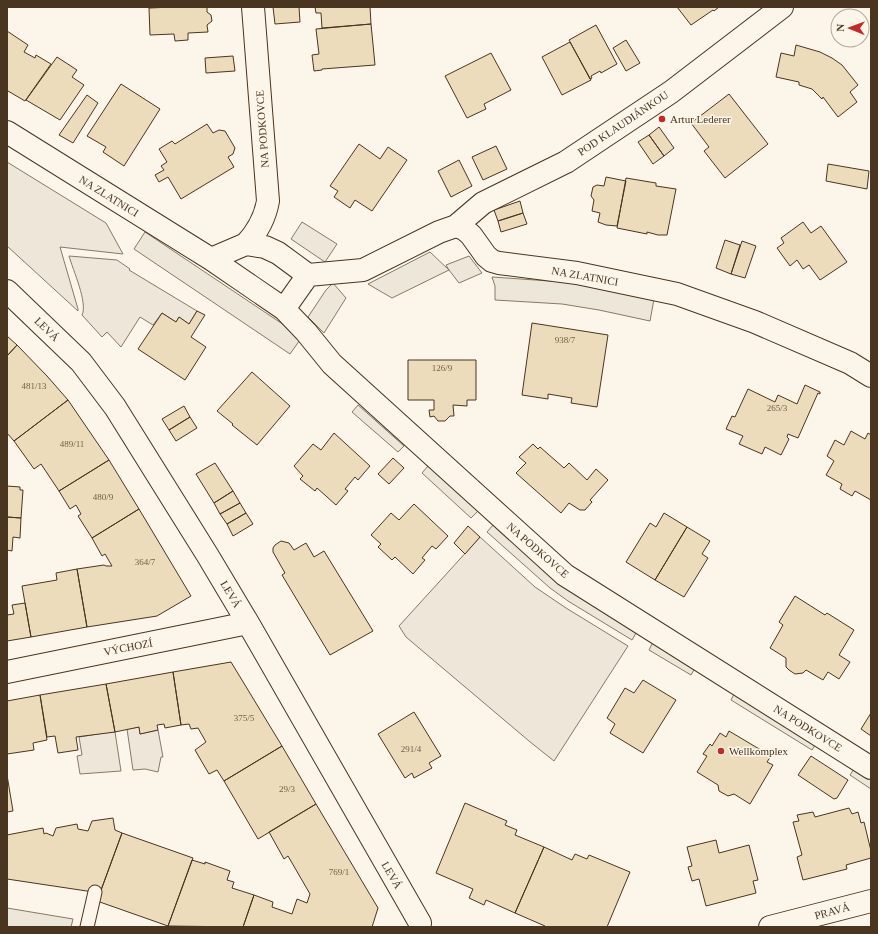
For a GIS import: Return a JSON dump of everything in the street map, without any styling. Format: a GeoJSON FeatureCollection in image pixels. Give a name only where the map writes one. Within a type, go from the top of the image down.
{"type":"FeatureCollection","features":[{"type":"Feature","properties":{"kind":"street","name":"NA PODKOVCE"},"geometry":{"type":"LineString","coordinates":[[246,244],[255,235],[261,225],[268,201],[253,7]]}},
{"type":"Feature","properties":{"kind":"street","name":"POD KLAUDIÁNKOU"},"geometry":{"type":"LineString","coordinates":[[456,226],[483,203],[566,162],[671,92],[782,7]]}},
{"type":"Feature","properties":{"kind":"street","name":"NA ZLATNICI"},"geometry":{"type":"LineString","coordinates":[[7,132],[211,259],[284,309]]}},
{"type":"Feature","properties":{"kind":"street"},"geometry":{"type":"LineString","coordinates":[[211,259],[246,244],[265,247],[278,252],[308,275],[363,270],[439,232],[456,226]]}},
{"type":"Feature","properties":{"kind":"street","name":"NA ZLATNICI"},"geometry":{"type":"LineString","coordinates":[[456,226],[471,234],[486,256],[492,261],[577,273],[677,294],[755,322],[850,363],[871,376]]}},
{"type":"Feature","properties":{"kind":"street"},"geometry":{"type":"LineString","coordinates":[[284,309],[308,275]]}},
{"type":"Feature","properties":{"kind":"street","name":"LEVÁ"},"geometry":{"type":"LineString","coordinates":[[7,291],[81,362],[114,407],[200,543],[248,623],[422,926]]}},
{"type":"Feature","properties":{"kind":"street","name":"NA PODKOVCE"},"geometry":{"type":"LineString","coordinates":[[284,309],[306,332],[332,364],[565,575],[871,768]]}},
{"type":"Feature","properties":{"kind":"street","name":"VÝCHOZÍ"},"geometry":{"type":"LineString","coordinates":[[7,672],[248,623]]}},
{"type":"Feature","properties":{"kind":"street","name":"PRAVÁ"},"geometry":{"type":"LineString","coordinates":[[770,927],[871,901]]}},
{"type":"Feature","properties":{"kind":"lane"},"geometry":{"type":"LineString","coordinates":[[87,927],[95,892]]}},
{"type":"Feature","properties":{"kind":"shaded area"},"geometry":{"type":"Polygon","coordinates":[[[7,162],[106,223],[123,254],[60,247],[78,311],[7,246],[7,162]]]}},
{"type":"Feature","properties":{"kind":"shaded area"},"geometry":{"type":"Polygon","coordinates":[[[302,222],[337,244],[325,262],[291,239],[302,222]]]}},
{"type":"Feature","properties":{"kind":"shaded area"},"geometry":{"type":"Polygon","coordinates":[[[145,232],[302,337],[290,354],[134,249],[145,232]]]}},
{"type":"Feature","properties":{"kind":"shaded area"},"geometry":{"type":"Polygon","coordinates":[[[430,252],[449,270],[392,298],[368,284],[430,252]]]}},
{"type":"Feature","properties":{"kind":"shaded area"},"geometry":{"type":"Polygon","coordinates":[[[69,256],[117,260],[130,269],[129,270],[197,311],[189,324],[179,317],[176,322],[162,313],[153,325],[140,317],[121,347],[107,332],[102,337],[82,315],[82,295],[69,256]]]}},
{"type":"Feature","properties":{"kind":"shaded area"},"geometry":{"type":"Polygon","coordinates":[[[469,256],[482,273],[459,283],[446,265],[469,256]]]}},
{"type":"Feature","properties":{"kind":"shaded area"},"geometry":{"type":"Polygon","coordinates":[[[492,277],[564,282],[603,288],[654,299],[650,321],[562,304],[495,300],[495,286],[492,277]]]}},
{"type":"Feature","properties":{"kind":"shaded area"},"geometry":{"type":"Polygon","coordinates":[[[333,283],[346,298],[324,333],[308,317],[326,290],[333,283]]]}},
{"type":"Feature","properties":{"kind":"shaded area"},"geometry":{"type":"Polygon","coordinates":[[[358,405],[404,446],[398,452],[352,412],[358,405]]]}},
{"type":"Feature","properties":{"kind":"shaded area"},"geometry":{"type":"Polygon","coordinates":[[[428,466],[478,511],[471,518],[422,473],[428,466]]]}},
{"type":"Feature","properties":{"kind":"shaded area"},"geometry":{"type":"Polygon","coordinates":[[[493,525],[554,580],[636,633],[632,640],[568,601],[550,588],[487,532],[493,525]]]}},
{"type":"Feature","properties":{"kind":"shaded area"},"geometry":{"type":"Polygon","coordinates":[[[480,537],[535,587],[628,646],[554,761],[406,637],[399,626],[480,537]]]}},
{"type":"Feature","properties":{"kind":"shaded area"},"geometry":{"type":"Polygon","coordinates":[[[653,642],[695,668],[691,675],[649,650],[653,642]]]}},
{"type":"Feature","properties":{"kind":"shaded area"},"geometry":{"type":"Polygon","coordinates":[[[735,692],[817,742],[812,750],[731,700],[735,692]]]}},
{"type":"Feature","properties":{"kind":"shaded area"},"geometry":{"type":"Polygon","coordinates":[[[139,727],[140,734],[158,730],[163,757],[161,757],[158,772],[145,769],[133,770],[127,729],[139,727]]]}},
{"type":"Feature","properties":{"kind":"shaded area"},"geometry":{"type":"Polygon","coordinates":[[[115,732],[121,771],[80,774],[77,756],[82,755],[79,737],[115,732]]]}},
{"type":"Feature","properties":{"kind":"shaded area"},"geometry":{"type":"Polygon","coordinates":[[[856,766],[871,776],[871,789],[850,775],[856,766]]]}},
{"type":"Feature","properties":{"kind":"shaded area"},"geometry":{"type":"Polygon","coordinates":[[[7,908],[73,919],[71,927],[7,927],[7,908]]]}},
{"type":"Feature","properties":{"kind":"building"},"geometry":{"type":"Polygon","coordinates":[[[207,7],[207,12],[211,15],[212,21],[207,25],[208,32],[188,33],[188,40],[175,41],[174,34],[150,35],[149,8],[207,7]]]}},
{"type":"Feature","properties":{"kind":"building"},"geometry":{"type":"Polygon","coordinates":[[[273,7],[299,7],[300,22],[275,24],[273,7]]]}},
{"type":"Feature","properties":{"kind":"building"},"geometry":{"type":"Polygon","coordinates":[[[315,7],[370,7],[371,24],[322,28],[321,13],[316,13],[315,7]]]}},
{"type":"Feature","properties":{"kind":"building"},"geometry":{"type":"Polygon","coordinates":[[[677,7],[719,7],[691,25],[677,7]]]}},
{"type":"Feature","properties":{"kind":"building"},"geometry":{"type":"Polygon","coordinates":[[[371,24],[375,65],[322,69],[314,71],[312,55],[319,54],[316,29],[371,24]]]}},
{"type":"Feature","properties":{"kind":"building"},"geometry":{"type":"Polygon","coordinates":[[[596,25],[617,64],[601,73],[600,71],[591,76],[592,78],[590,79],[569,40],[596,25]]]}},
{"type":"Feature","properties":{"kind":"building"},"geometry":{"type":"Polygon","coordinates":[[[7,31],[28,45],[24,52],[35,58],[36,55],[51,64],[25,101],[8,91],[7,92],[7,31]]]}},
{"type":"Feature","properties":{"kind":"building"},"geometry":{"type":"Polygon","coordinates":[[[626,40],[640,63],[626,71],[613,48],[626,40]]]}},
{"type":"Feature","properties":{"kind":"building"},"geometry":{"type":"Polygon","coordinates":[[[570,42],[591,80],[562,95],[542,57],[570,42]]]}},
{"type":"Feature","properties":{"kind":"building"},"geometry":{"type":"Polygon","coordinates":[[[796,45],[820,52],[842,65],[858,85],[850,92],[857,102],[838,117],[823,97],[822,99],[812,89],[799,85],[799,82],[776,77],[781,53],[794,56],[796,45]]]}},
{"type":"Feature","properties":{"kind":"building"},"geometry":{"type":"Polygon","coordinates":[[[491,53],[511,90],[484,104],[486,109],[467,118],[445,76],[491,53]]]}},
{"type":"Feature","properties":{"kind":"building"},"geometry":{"type":"Polygon","coordinates":[[[233,56],[235,71],[206,73],[205,58],[233,56]]]}},
{"type":"Feature","properties":{"kind":"building"},"geometry":{"type":"Polygon","coordinates":[[[57,57],[77,70],[72,77],[84,85],[60,120],[26,100],[57,57]]]}},
{"type":"Feature","properties":{"kind":"building"},"geometry":{"type":"Polygon","coordinates":[[[121,84],[160,109],[124,166],[103,152],[106,147],[87,136],[121,84]]]}},
{"type":"Feature","properties":{"kind":"building"},"geometry":{"type":"Polygon","coordinates":[[[729,94],[768,144],[725,178],[704,151],[709,147],[691,123],[729,94]]]}},
{"type":"Feature","properties":{"kind":"building"},"geometry":{"type":"Polygon","coordinates":[[[87,95],[98,103],[73,143],[59,135],[87,95]]]}},
{"type":"Feature","properties":{"kind":"building"},"geometry":{"type":"Polygon","coordinates":[[[207,124],[213,133],[219,130],[225,131],[235,148],[233,154],[228,157],[234,167],[181,199],[168,177],[159,182],[155,175],[164,170],[161,166],[167,162],[159,149],[172,141],[175,144],[207,124]]]}},
{"type":"Feature","properties":{"kind":"building"},"geometry":{"type":"Polygon","coordinates":[[[659,127],[674,148],[664,156],[649,135],[659,127]]]}},
{"type":"Feature","properties":{"kind":"building"},"geometry":{"type":"Polygon","coordinates":[[[649,135],[664,156],[653,164],[638,142],[649,135]]]}},
{"type":"Feature","properties":{"kind":"building"},"geometry":{"type":"Polygon","coordinates":[[[359,144],[380,159],[388,147],[407,160],[372,211],[355,200],[350,208],[334,197],[338,191],[330,186],[359,144]]]}},
{"type":"Feature","properties":{"kind":"building"},"geometry":{"type":"Polygon","coordinates":[[[496,146],[507,169],[483,180],[472,157],[496,146]]]}},
{"type":"Feature","properties":{"kind":"building"},"geometry":{"type":"Polygon","coordinates":[[[459,160],[472,186],[451,197],[438,171],[459,160]]]}},
{"type":"Feature","properties":{"kind":"building"},"geometry":{"type":"Polygon","coordinates":[[[828,164],[869,171],[867,189],[826,181],[828,164]]]}},
{"type":"Feature","properties":{"kind":"building"},"geometry":{"type":"Polygon","coordinates":[[[606,177],[626,181],[617,226],[606,225],[598,222],[600,213],[592,211],[594,200],[591,196],[593,187],[597,185],[604,186],[606,177]]]}},
{"type":"Feature","properties":{"kind":"building"},"geometry":{"type":"Polygon","coordinates":[[[626,178],[656,183],[656,186],[676,189],[667,235],[658,235],[647,232],[647,234],[617,228],[626,178]]]}},
{"type":"Feature","properties":{"kind":"building"},"geometry":{"type":"Polygon","coordinates":[[[520,201],[523,213],[498,221],[494,210],[520,201]]]}},
{"type":"Feature","properties":{"kind":"building"},"geometry":{"type":"Polygon","coordinates":[[[523,213],[527,224],[501,232],[498,221],[523,213]]]}},
{"type":"Feature","properties":{"kind":"building"},"geometry":{"type":"Polygon","coordinates":[[[803,222],[811,233],[821,226],[847,262],[820,280],[809,265],[803,269],[797,260],[790,266],[777,248],[784,243],[781,238],[803,222]]]}},
{"type":"Feature","properties":{"kind":"building"},"geometry":{"type":"Polygon","coordinates":[[[725,240],[740,245],[731,274],[716,268],[725,240]]]}},
{"type":"Feature","properties":{"kind":"building"},"geometry":{"type":"Polygon","coordinates":[[[742,241],[756,246],[745,278],[731,274],[742,241]]]}},
{"type":"Feature","properties":{"kind":"building"},"geometry":{"type":"Polygon","coordinates":[[[197,311],[205,315],[191,337],[206,347],[185,380],[138,349],[162,313],[176,322],[179,317],[189,324],[197,311]]]}},
{"type":"Feature","properties":{"kind":"building"},"geometry":{"type":"Polygon","coordinates":[[[532,323],[608,335],[597,407],[571,403],[572,398],[548,394],[548,399],[522,395],[532,323]]]}},
{"type":"Feature","properties":{"kind":"building"},"geometry":{"type":"Polygon","coordinates":[[[7,336],[17,345],[7,356],[7,336]]]}},
{"type":"Feature","properties":{"kind":"building"},"geometry":{"type":"Polygon","coordinates":[[[17,345],[68,400],[14,441],[7,433],[7,356],[17,345]]]}},
{"type":"Feature","properties":{"kind":"building"},"geometry":{"type":"Polygon","coordinates":[[[408,360],[476,360],[476,400],[467,400],[467,406],[453,405],[454,416],[450,416],[445,421],[438,421],[434,416],[430,417],[429,410],[434,410],[434,400],[408,400],[408,360]]]}},
{"type":"Feature","properties":{"kind":"building"},"geometry":{"type":"Polygon","coordinates":[[[252,372],[290,406],[257,445],[217,411],[252,372]]]}},
{"type":"Feature","properties":{"kind":"building"},"geometry":{"type":"Polygon","coordinates":[[[805,385],[820,392],[820,394],[818,393],[798,438],[788,434],[787,437],[789,439],[781,455],[765,447],[762,454],[739,444],[743,436],[726,429],[732,416],[735,417],[748,389],[775,402],[778,395],[797,404],[805,385]]]}},
{"type":"Feature","properties":{"kind":"building"},"geometry":{"type":"Polygon","coordinates":[[[68,400],[109,460],[59,491],[41,464],[34,469],[14,441],[68,400]]]}},
{"type":"Feature","properties":{"kind":"building"},"geometry":{"type":"Polygon","coordinates":[[[184,406],[190,417],[169,430],[162,419],[184,406]]]}},
{"type":"Feature","properties":{"kind":"building"},"geometry":{"type":"Polygon","coordinates":[[[190,417],[197,428],[176,441],[169,430],[190,417]]]}},
{"type":"Feature","properties":{"kind":"building"},"geometry":{"type":"Polygon","coordinates":[[[851,431],[865,439],[868,433],[871,435],[871,500],[855,491],[852,496],[840,489],[842,484],[826,475],[834,461],[827,456],[835,440],[844,445],[851,431]]]}},
{"type":"Feature","properties":{"kind":"building"},"geometry":{"type":"Polygon","coordinates":[[[334,433],[370,466],[358,480],[355,477],[345,489],[348,491],[336,505],[317,488],[315,491],[300,479],[303,476],[294,466],[313,444],[321,450],[334,433]]]}},
{"type":"Feature","properties":{"kind":"building"},"geometry":{"type":"Polygon","coordinates":[[[533,444],[538,449],[540,447],[564,468],[569,463],[587,480],[596,469],[608,480],[590,500],[592,502],[585,510],[580,510],[569,503],[561,513],[516,473],[526,463],[519,457],[533,444]]]}},
{"type":"Feature","properties":{"kind":"building"},"geometry":{"type":"Polygon","coordinates":[[[393,458],[404,468],[389,484],[378,474],[393,458]]]}},
{"type":"Feature","properties":{"kind":"building"},"geometry":{"type":"Polygon","coordinates":[[[109,460],[139,509],[92,538],[78,516],[81,514],[76,505],[70,509],[59,491],[109,460]]]}},
{"type":"Feature","properties":{"kind":"building"},"geometry":{"type":"Polygon","coordinates":[[[215,463],[233,491],[214,503],[196,474],[215,463]]]}},
{"type":"Feature","properties":{"kind":"building"},"geometry":{"type":"Polygon","coordinates":[[[7,486],[20,487],[20,490],[23,490],[21,518],[7,517],[7,486]]]}},
{"type":"Feature","properties":{"kind":"building"},"geometry":{"type":"Polygon","coordinates":[[[233,491],[240,503],[220,514],[214,503],[233,491]]]}},
{"type":"Feature","properties":{"kind":"building"},"geometry":{"type":"Polygon","coordinates":[[[240,503],[246,513],[227,524],[220,514],[240,503]]]}},
{"type":"Feature","properties":{"kind":"building"},"geometry":{"type":"Polygon","coordinates":[[[414,504],[448,536],[436,549],[432,546],[422,558],[425,560],[413,574],[395,557],[392,560],[378,547],[381,544],[371,535],[391,513],[399,520],[414,504]]]}},
{"type":"Feature","properties":{"kind":"building"},"geometry":{"type":"Polygon","coordinates":[[[139,509],[191,596],[157,616],[87,627],[77,569],[104,565],[112,566],[105,554],[102,556],[92,538],[139,509]]]}},
{"type":"Feature","properties":{"kind":"building"},"geometry":{"type":"Polygon","coordinates":[[[246,513],[253,524],[233,536],[227,524],[246,513]]]}},
{"type":"Feature","properties":{"kind":"building"},"geometry":{"type":"Polygon","coordinates":[[[664,513],[687,527],[655,580],[626,562],[650,523],[656,527],[664,513]]]}},
{"type":"Feature","properties":{"kind":"building"},"geometry":{"type":"Polygon","coordinates":[[[7,517],[21,518],[20,538],[13,537],[12,551],[7,550],[7,517]]]}},
{"type":"Feature","properties":{"kind":"building"},"geometry":{"type":"Polygon","coordinates":[[[468,526],[480,537],[465,554],[454,543],[468,526]]]}},
{"type":"Feature","properties":{"kind":"building"},"geometry":{"type":"Polygon","coordinates":[[[687,527],[710,541],[702,554],[708,558],[684,597],[655,580],[687,527]]]}},
{"type":"Feature","properties":{"kind":"building"},"geometry":{"type":"Polygon","coordinates":[[[281,541],[289,543],[294,550],[306,543],[314,557],[324,551],[373,631],[330,655],[282,575],[285,573],[273,552],[275,545],[281,541]]]}},
{"type":"Feature","properties":{"kind":"building"},"geometry":{"type":"Polygon","coordinates":[[[77,569],[87,627],[31,637],[22,586],[57,580],[56,573],[77,569]]]}},
{"type":"Feature","properties":{"kind":"building"},"geometry":{"type":"Polygon","coordinates":[[[795,596],[825,615],[827,613],[854,630],[839,655],[850,662],[839,679],[828,672],[823,680],[806,670],[803,673],[795,674],[786,667],[786,658],[770,648],[783,625],[779,622],[795,596]]]}},
{"type":"Feature","properties":{"kind":"building"},"geometry":{"type":"Polygon","coordinates":[[[25,603],[31,637],[7,641],[7,615],[14,614],[12,605],[25,603]]]}},
{"type":"Feature","properties":{"kind":"building"},"geometry":{"type":"Polygon","coordinates":[[[231,662],[282,746],[224,781],[217,770],[209,774],[195,750],[206,742],[198,728],[191,729],[189,724],[181,725],[173,672],[231,662]]]}},
{"type":"Feature","properties":{"kind":"building"},"geometry":{"type":"Polygon","coordinates":[[[173,672],[181,725],[165,728],[164,724],[157,725],[158,730],[140,734],[139,727],[115,732],[106,684],[173,672]]]}},
{"type":"Feature","properties":{"kind":"building"},"geometry":{"type":"Polygon","coordinates":[[[643,680],[676,700],[643,753],[610,733],[615,724],[607,718],[625,688],[634,693],[643,680]]]}},
{"type":"Feature","properties":{"kind":"building"},"geometry":{"type":"Polygon","coordinates":[[[106,684],[115,732],[76,737],[78,750],[58,753],[55,736],[47,737],[40,695],[106,684]]]}},
{"type":"Feature","properties":{"kind":"building"},"geometry":{"type":"Polygon","coordinates":[[[40,695],[47,740],[33,743],[34,750],[7,754],[7,701],[40,695]]]}},
{"type":"Feature","properties":{"kind":"building"},"geometry":{"type":"Polygon","coordinates":[[[414,712],[441,756],[429,763],[432,768],[414,778],[412,773],[405,778],[378,734],[414,712]]]}},
{"type":"Feature","properties":{"kind":"building"},"geometry":{"type":"Polygon","coordinates":[[[871,713],[871,736],[861,729],[871,713]]]}},
{"type":"Feature","properties":{"kind":"building"},"geometry":{"type":"Polygon","coordinates":[[[729,731],[771,756],[767,762],[773,765],[750,804],[734,794],[728,796],[719,791],[718,785],[697,772],[707,756],[703,754],[710,744],[712,746],[720,733],[726,737],[729,731]]]}},
{"type":"Feature","properties":{"kind":"building"},"geometry":{"type":"Polygon","coordinates":[[[282,746],[316,804],[258,839],[224,781],[282,746]]]}},
{"type":"Feature","properties":{"kind":"building"},"geometry":{"type":"Polygon","coordinates":[[[811,756],[848,780],[837,798],[834,799],[798,775],[811,756]]]}},
{"type":"Feature","properties":{"kind":"building"},"geometry":{"type":"Polygon","coordinates":[[[7,775],[13,811],[7,812],[7,775]]]}},
{"type":"Feature","properties":{"kind":"building"},"geometry":{"type":"Polygon","coordinates":[[[465,803],[507,821],[505,825],[517,830],[515,835],[544,847],[515,913],[486,900],[484,905],[469,898],[473,889],[436,873],[465,803]]]}},
{"type":"Feature","properties":{"kind":"building"},"geometry":{"type":"Polygon","coordinates":[[[316,804],[378,908],[372,927],[243,927],[254,895],[273,902],[272,907],[292,914],[297,899],[307,903],[310,894],[288,856],[284,859],[269,832],[316,804]]]}},
{"type":"Feature","properties":{"kind":"building"},"geometry":{"type":"Polygon","coordinates":[[[849,808],[852,814],[858,812],[861,823],[864,822],[871,851],[871,858],[846,865],[847,869],[803,880],[797,857],[802,855],[793,822],[799,821],[797,815],[813,812],[815,817],[849,808]]]}},
{"type":"Feature","properties":{"kind":"building"},"geometry":{"type":"Polygon","coordinates":[[[113,818],[115,830],[122,833],[100,893],[7,879],[7,835],[43,828],[44,834],[46,833],[53,836],[56,828],[77,824],[78,829],[88,831],[92,821],[113,818]]]}},
{"type":"Feature","properties":{"kind":"building"},"geometry":{"type":"Polygon","coordinates":[[[122,833],[193,858],[168,926],[97,901],[122,833]]]}},
{"type":"Feature","properties":{"kind":"building"},"geometry":{"type":"Polygon","coordinates":[[[716,840],[719,853],[749,845],[758,880],[753,881],[756,893],[706,906],[699,879],[692,881],[688,867],[692,866],[687,847],[716,840]]]}},
{"type":"Feature","properties":{"kind":"building"},"geometry":{"type":"Polygon","coordinates":[[[544,847],[572,860],[575,854],[587,859],[589,855],[630,872],[607,927],[545,927],[515,913],[544,847]]]}},
{"type":"Feature","properties":{"kind":"building"},"geometry":{"type":"Polygon","coordinates":[[[192,860],[205,864],[205,862],[230,871],[227,880],[234,882],[232,888],[254,895],[243,927],[168,926],[192,860]]]}},
{"type":"Feature","properties":{"kind":"place","name":"Artur Lederer"},"geometry":{"type":"Point","coordinates":[662,119]}},
{"type":"Feature","properties":{"kind":"place","name":"Wellkomplex"},"geometry":{"type":"Point","coordinates":[721,751]}}]}
